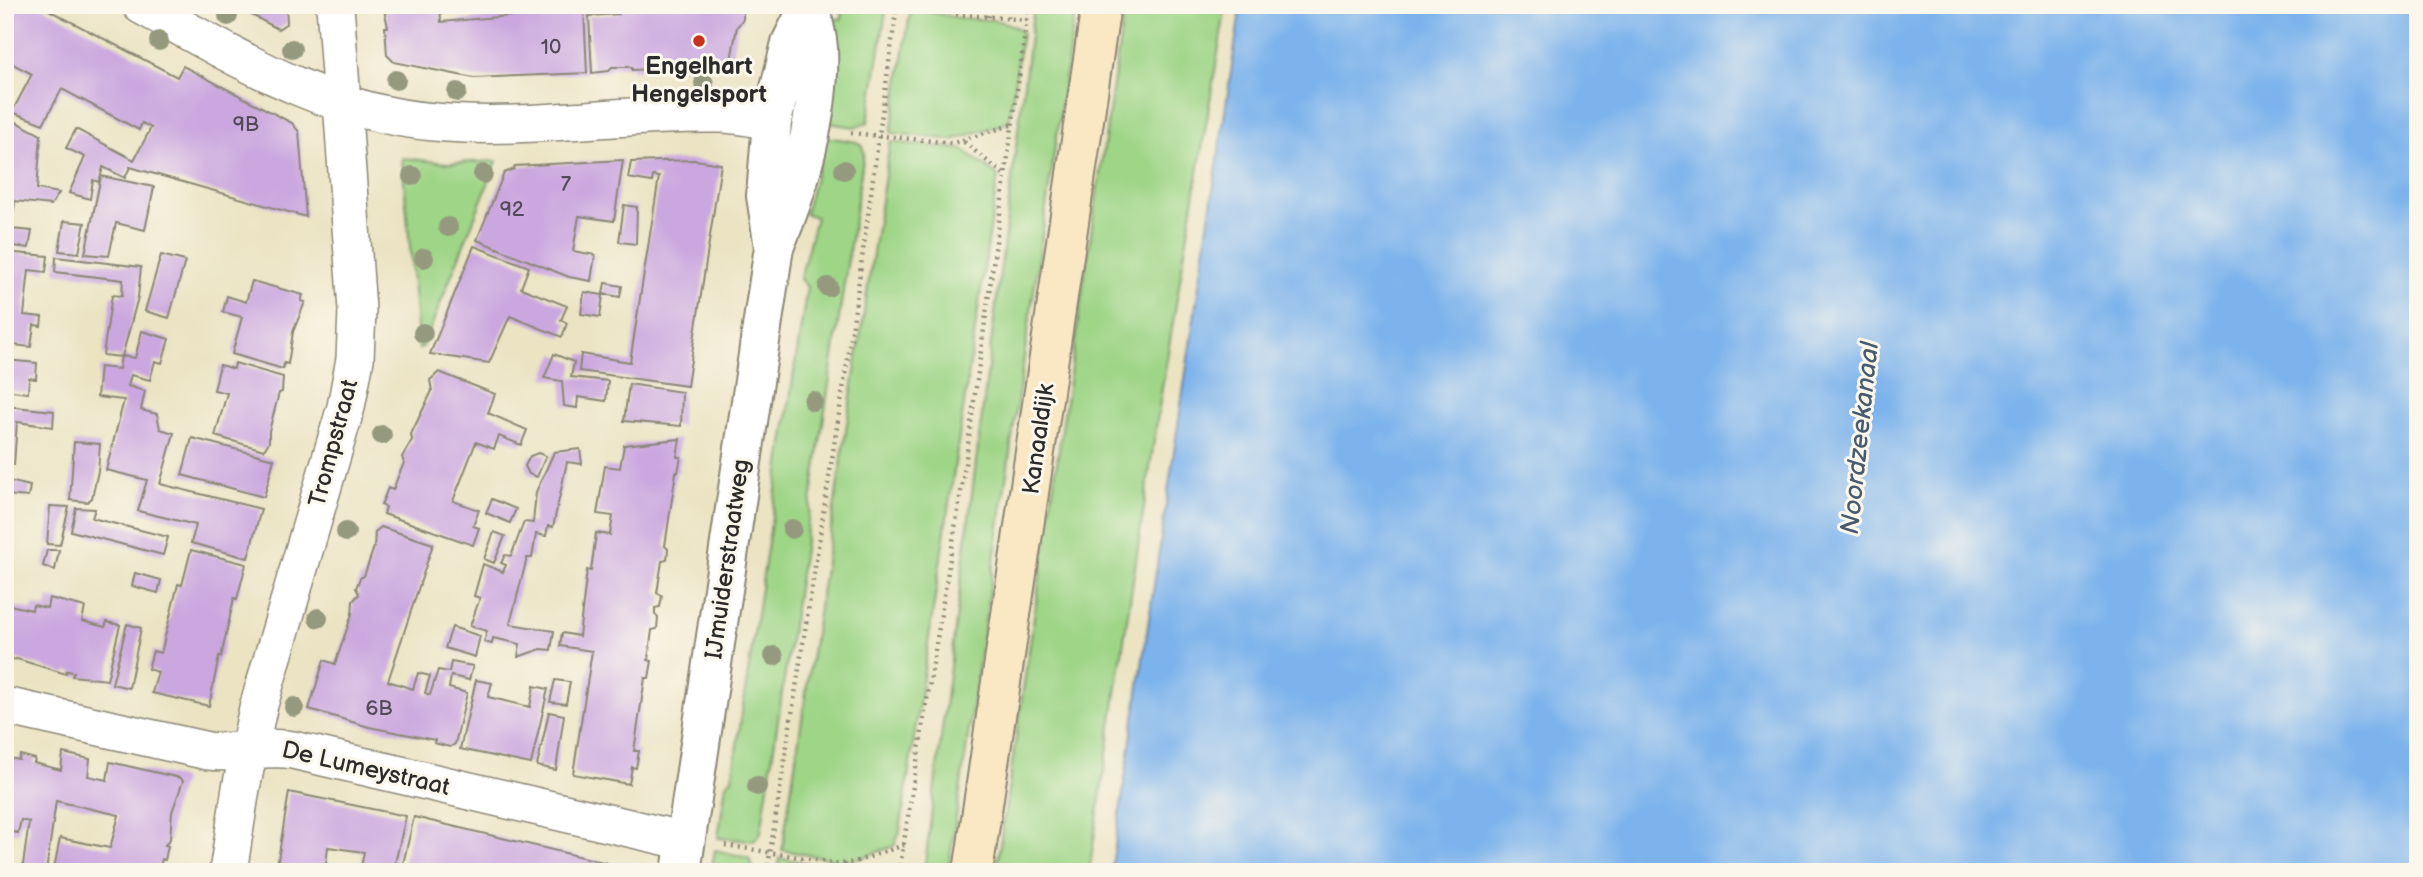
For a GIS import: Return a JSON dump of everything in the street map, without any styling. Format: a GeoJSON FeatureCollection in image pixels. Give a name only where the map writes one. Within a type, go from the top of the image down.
{"type":"FeatureCollection","features":[{"type":"Feature","properties":{"kind":"main road","name":"Kanaaldijk"},"geometry":{"type":"LineString","coordinates":[[973,872],[1101,5]]}},
{"type":"Feature","properties":{"kind":"street"},"geometry":{"type":"LineString","coordinates":[[141,5],[289,85],[408,119],[458,124],[721,114],[772,121]]}},
{"type":"Feature","properties":{"kind":"street","name":"Trompstraat"},"geometry":{"type":"LineString","coordinates":[[228,872],[248,752],[293,583],[346,407],[355,359],[357,310],[335,5]]}},
{"type":"Feature","properties":{"kind":"street","name":"IJmuiderstraatweg"},"geometry":{"type":"LineString","coordinates":[[774,247],[766,196],[772,121],[791,43],[810,6]]}},
{"type":"Feature","properties":{"kind":"street","name":"IJmuiderstraatweg"},"geometry":{"type":"LineString","coordinates":[[683,857],[774,247],[794,201],[811,127],[818,48],[810,6]]}},
{"type":"Feature","properties":{"kind":"street","name":"De Lumeystraat"},"geometry":{"type":"LineString","coordinates":[[5,706],[208,751],[232,754],[271,746],[293,750],[683,857]]}},
{"type":"Feature","properties":{"kind":"path"},"geometry":{"type":"LineString","coordinates":[[767,872],[851,338],[897,5]]}},
{"type":"Feature","properties":{"kind":"path"},"geometry":{"type":"LineString","coordinates":[[915,5],[954,14],[1027,20]]}},
{"type":"Feature","properties":{"kind":"path"},"geometry":{"type":"LineString","coordinates":[[988,17],[990,5]]}},
{"type":"Feature","properties":{"kind":"path"},"geometry":{"type":"LineString","coordinates":[[1008,18],[1010,5]]}},
{"type":"Feature","properties":{"kind":"path"},"geometry":{"type":"LineString","coordinates":[[899,872],[964,473],[1003,174],[1029,5]]}},
{"type":"Feature","properties":{"kind":"path"},"geometry":{"type":"LineString","coordinates":[[877,137],[964,141],[1011,125]]}},
{"type":"Feature","properties":{"kind":"path"},"geometry":{"type":"LineString","coordinates":[[964,141],[1003,174]]}},
{"type":"Feature","properties":{"kind":"path"},"geometry":{"type":"LineString","coordinates":[[840,864],[855,862],[904,845]]}},
{"type":"Feature","properties":{"kind":"path"},"geometry":{"type":"LineString","coordinates":[[770,852],[840,864],[860,872]]}},
{"type":"Feature","properties":{"kind":"green space"},"geometry":{"type":"Polygon","coordinates":[[[843,5],[887,5],[868,122],[855,127],[827,123],[832,19],[842,19],[843,5]]]}},
{"type":"Feature","properties":{"kind":"green space"},"geometry":{"type":"Polygon","coordinates":[[[1034,5],[1076,5],[948,872],[924,872],[1034,5]]]}},
{"type":"Feature","properties":{"kind":"green space"},"geometry":{"type":"Polygon","coordinates":[[[1125,5],[1226,5],[1162,388],[1089,872],[996,872],[1125,5]]]}},
{"type":"Feature","properties":{"kind":"green space"},"geometry":{"type":"Polygon","coordinates":[[[911,7],[953,17],[1000,21],[1022,32],[1009,122],[952,140],[891,133],[911,7]]]}},
{"type":"Feature","properties":{"kind":"green space"},"geometry":{"type":"Polygon","coordinates":[[[826,137],[857,142],[864,153],[761,832],[754,841],[718,838],[726,784],[732,778],[807,287],[800,279],[816,217],[805,214],[826,137]]]}},
{"type":"Feature","properties":{"kind":"green space"},"geometry":{"type":"Polygon","coordinates":[[[890,142],[962,149],[998,176],[900,831],[894,846],[855,860],[841,861],[782,850],[890,142]]]}},
{"type":"Feature","properties":{"kind":"green space"},"geometry":{"type":"Polygon","coordinates":[[[402,158],[447,163],[497,161],[423,347],[419,349],[402,158]]]}},
{"type":"Feature","properties":{"kind":"green space"},"geometry":{"type":"Polygon","coordinates":[[[715,850],[749,858],[755,872],[711,872],[715,850]]]}},
{"type":"Feature","properties":{"kind":"green space"},"geometry":{"type":"Polygon","coordinates":[[[779,858],[854,871],[856,872],[778,872],[779,858]]]}},
{"type":"Feature","properties":{"kind":"water","name":"Noordzeekanaal"},"geometry":{"type":"Polygon","coordinates":[[[1241,5],[2418,5],[2418,872],[1111,872],[1241,5]]]}},
{"type":"Feature","properties":{"kind":"building"},"geometry":{"type":"Polygon","coordinates":[[[5,5],[39,5],[177,77],[183,66],[292,123],[299,132],[306,217],[130,167],[125,178],[103,167],[99,182],[93,180],[90,199],[69,193],[85,157],[66,148],[76,129],[134,160],[151,128],[142,123],[139,130],[62,89],[43,124],[12,112],[32,74],[5,60],[5,5]]]}},
{"type":"Feature","properties":{"kind":"building"},"geometry":{"type":"Polygon","coordinates":[[[233,5],[286,5],[287,23],[278,29],[233,5]]]}},
{"type":"Feature","properties":{"kind":"building"},"geometry":{"type":"Polygon","coordinates":[[[383,5],[440,5],[441,22],[522,15],[522,5],[588,5],[588,8],[584,9],[587,73],[474,78],[394,62],[387,55],[385,27],[388,27],[383,5]]]}},
{"type":"Feature","properties":{"kind":"building"},"geometry":{"type":"Polygon","coordinates":[[[618,5],[743,5],[743,19],[737,27],[730,66],[632,70],[632,67],[612,67],[609,71],[592,73],[589,16],[619,14],[618,5]]]}},
{"type":"Feature","properties":{"kind":"building"},"geometry":{"type":"Polygon","coordinates":[[[5,116],[41,135],[37,189],[59,193],[51,205],[15,201],[11,229],[32,231],[29,248],[5,245],[5,116]]]}},
{"type":"Feature","properties":{"kind":"building"},"geometry":{"type":"Polygon","coordinates":[[[623,160],[614,221],[579,216],[573,251],[595,255],[591,281],[569,277],[477,240],[504,173],[515,166],[623,160]]]}},
{"type":"Feature","properties":{"kind":"building"},"geometry":{"type":"Polygon","coordinates":[[[695,160],[721,164],[687,386],[579,371],[581,354],[630,362],[659,177],[653,176],[652,182],[628,178],[631,162],[695,160]]]}},
{"type":"Feature","properties":{"kind":"building"},"geometry":{"type":"Polygon","coordinates":[[[101,176],[154,187],[145,230],[116,223],[109,256],[85,254],[101,176]]]}},
{"type":"Feature","properties":{"kind":"building"},"geometry":{"type":"Polygon","coordinates":[[[624,205],[637,207],[636,244],[619,242],[624,205]]]}},
{"type":"Feature","properties":{"kind":"building"},"geometry":{"type":"Polygon","coordinates":[[[64,221],[85,223],[79,253],[59,251],[64,221]]]}},
{"type":"Feature","properties":{"kind":"building"},"geometry":{"type":"Polygon","coordinates":[[[474,246],[529,267],[521,288],[567,306],[561,320],[567,323],[562,337],[510,316],[489,363],[430,354],[474,246]]]}},
{"type":"Feature","properties":{"kind":"building"},"geometry":{"type":"Polygon","coordinates":[[[5,252],[48,256],[46,272],[29,270],[24,315],[42,317],[41,326],[34,325],[31,347],[5,344],[5,252]]]}},
{"type":"Feature","properties":{"kind":"building"},"geometry":{"type":"Polygon","coordinates":[[[161,255],[185,261],[169,318],[145,311],[161,255]]]}},
{"type":"Feature","properties":{"kind":"building"},"geometry":{"type":"Polygon","coordinates":[[[56,257],[141,267],[138,297],[122,357],[103,355],[112,295],[122,296],[123,280],[55,272],[56,257]]]}},
{"type":"Feature","properties":{"kind":"building"},"geometry":{"type":"Polygon","coordinates":[[[252,281],[303,295],[301,301],[305,302],[293,332],[288,364],[284,363],[283,369],[232,354],[242,317],[223,312],[227,296],[246,302],[252,281]]]}},
{"type":"Feature","properties":{"kind":"building"},"geometry":{"type":"Polygon","coordinates":[[[605,283],[622,286],[620,297],[603,294],[605,283]]]}},
{"type":"Feature","properties":{"kind":"building"},"geometry":{"type":"Polygon","coordinates":[[[584,292],[603,295],[600,317],[581,314],[584,292]]]}},
{"type":"Feature","properties":{"kind":"building"},"geometry":{"type":"Polygon","coordinates":[[[142,331],[169,339],[162,363],[155,361],[150,380],[131,375],[128,386],[145,391],[141,410],[157,414],[160,429],[174,433],[160,484],[261,509],[248,558],[191,543],[196,525],[138,511],[147,480],[106,470],[124,400],[97,397],[100,367],[119,369],[121,356],[135,358],[142,331]]]}},
{"type":"Feature","properties":{"kind":"building"},"geometry":{"type":"Polygon","coordinates":[[[554,354],[574,362],[571,377],[608,381],[606,401],[578,397],[577,408],[564,406],[562,381],[544,378],[554,354]]]}},
{"type":"Feature","properties":{"kind":"building"},"geometry":{"type":"Polygon","coordinates":[[[5,360],[37,363],[36,379],[29,378],[28,393],[5,390],[5,360]]]}},
{"type":"Feature","properties":{"kind":"building"},"geometry":{"type":"Polygon","coordinates":[[[235,363],[283,377],[282,392],[279,393],[269,431],[269,442],[264,450],[215,436],[227,393],[214,390],[220,365],[234,369],[235,363]]]}},
{"type":"Feature","properties":{"kind":"building"},"geometry":{"type":"Polygon","coordinates":[[[439,372],[495,394],[488,413],[527,430],[521,445],[499,436],[494,449],[476,442],[453,501],[479,510],[473,526],[479,528],[473,545],[384,514],[386,507],[381,505],[388,488],[393,490],[404,463],[402,457],[432,391],[430,380],[439,372]]]}},
{"type":"Feature","properties":{"kind":"building"},"geometry":{"type":"Polygon","coordinates":[[[629,384],[682,392],[681,426],[624,421],[629,384]]]}},
{"type":"Feature","properties":{"kind":"building"},"geometry":{"type":"Polygon","coordinates":[[[5,406],[54,411],[53,427],[17,422],[14,465],[5,464],[5,406]]]}},
{"type":"Feature","properties":{"kind":"building"},"geometry":{"type":"Polygon","coordinates":[[[192,438],[274,459],[264,497],[182,475],[192,438]]]}},
{"type":"Feature","properties":{"kind":"building"},"geometry":{"type":"Polygon","coordinates":[[[680,439],[677,457],[681,457],[676,472],[665,546],[668,549],[667,560],[662,561],[657,593],[662,596],[660,607],[655,608],[658,617],[657,629],[652,630],[648,660],[652,661],[649,678],[645,678],[634,751],[639,751],[636,768],[632,767],[629,784],[573,774],[592,651],[560,646],[562,633],[579,636],[587,570],[591,571],[596,533],[610,535],[613,516],[597,514],[605,466],[620,468],[624,445],[680,439]]]}},
{"type":"Feature","properties":{"kind":"building"},"geometry":{"type":"Polygon","coordinates":[[[74,442],[100,444],[92,498],[87,502],[70,500],[74,442]]]}},
{"type":"Feature","properties":{"kind":"building"},"geometry":{"type":"Polygon","coordinates":[[[580,449],[582,464],[567,462],[553,527],[548,526],[546,536],[536,534],[532,558],[527,558],[510,624],[554,631],[551,650],[541,649],[518,657],[520,644],[493,638],[492,644],[484,642],[487,631],[470,626],[480,598],[474,596],[483,564],[503,572],[506,565],[501,563],[505,555],[511,556],[524,522],[533,523],[536,492],[554,452],[580,449]]]}},
{"type":"Feature","properties":{"kind":"building"},"geometry":{"type":"Polygon","coordinates":[[[538,453],[546,456],[537,477],[529,474],[525,466],[530,456],[538,453]]]}},
{"type":"Feature","properties":{"kind":"building"},"geometry":{"type":"Polygon","coordinates":[[[5,480],[30,486],[28,497],[5,495],[5,480]]]}},
{"type":"Feature","properties":{"kind":"building"},"geometry":{"type":"Polygon","coordinates":[[[492,499],[516,509],[510,523],[486,513],[492,499]]]}},
{"type":"Feature","properties":{"kind":"building"},"geometry":{"type":"Polygon","coordinates":[[[50,506],[69,507],[60,545],[47,544],[50,506]]]}},
{"type":"Feature","properties":{"kind":"building"},"geometry":{"type":"Polygon","coordinates":[[[76,508],[95,509],[92,518],[168,537],[163,555],[71,531],[76,508]]]}},
{"type":"Feature","properties":{"kind":"building"},"geometry":{"type":"Polygon","coordinates":[[[381,527],[433,544],[388,681],[413,689],[418,673],[430,676],[425,693],[430,695],[438,670],[449,672],[451,662],[473,666],[469,680],[451,676],[449,688],[467,693],[455,744],[450,747],[434,743],[435,740],[369,727],[309,709],[324,660],[335,664],[352,614],[353,601],[359,594],[356,588],[360,578],[364,576],[374,547],[375,532],[381,527]]]}},
{"type":"Feature","properties":{"kind":"building"},"geometry":{"type":"Polygon","coordinates":[[[494,532],[505,536],[494,563],[484,559],[494,532]]]}},
{"type":"Feature","properties":{"kind":"building"},"geometry":{"type":"Polygon","coordinates":[[[47,550],[59,550],[55,570],[43,566],[47,550]]]}},
{"type":"Feature","properties":{"kind":"building"},"geometry":{"type":"Polygon","coordinates":[[[191,550],[246,564],[237,599],[234,598],[209,706],[152,693],[158,672],[148,669],[153,651],[161,653],[178,584],[182,585],[191,550]]]}},
{"type":"Feature","properties":{"kind":"building"},"geometry":{"type":"Polygon","coordinates":[[[135,573],[161,580],[158,593],[132,586],[135,573]]]}},
{"type":"Feature","properties":{"kind":"building"},"geometry":{"type":"Polygon","coordinates":[[[49,598],[85,607],[82,621],[105,627],[107,622],[120,625],[107,680],[72,676],[74,672],[66,671],[66,674],[17,659],[5,660],[5,604],[32,610],[33,605],[47,608],[49,598]]]}},
{"type":"Feature","properties":{"kind":"building"},"geometry":{"type":"Polygon","coordinates":[[[127,624],[141,628],[129,688],[112,684],[127,624]]]}},
{"type":"Feature","properties":{"kind":"building"},"geometry":{"type":"Polygon","coordinates":[[[452,627],[480,636],[475,657],[445,648],[452,627]]]}},
{"type":"Feature","properties":{"kind":"building"},"geometry":{"type":"Polygon","coordinates":[[[476,680],[492,683],[488,697],[530,707],[534,686],[548,689],[531,764],[460,749],[476,680]]]}},
{"type":"Feature","properties":{"kind":"building"},"geometry":{"type":"Polygon","coordinates":[[[555,680],[570,682],[566,704],[550,702],[555,680]]]}},
{"type":"Feature","properties":{"kind":"building"},"geometry":{"type":"Polygon","coordinates":[[[549,712],[564,715],[556,770],[537,766],[549,712]]]}},
{"type":"Feature","properties":{"kind":"building"},"geometry":{"type":"Polygon","coordinates":[[[63,753],[90,759],[88,776],[107,780],[110,762],[180,778],[183,781],[172,812],[170,839],[165,845],[168,846],[165,860],[162,859],[159,872],[66,872],[54,869],[60,838],[110,848],[119,815],[56,801],[46,872],[22,872],[29,822],[21,820],[18,833],[5,830],[5,757],[19,760],[20,755],[35,759],[34,763],[61,770],[63,753]]]}},
{"type":"Feature","properties":{"kind":"building"},"geometry":{"type":"Polygon","coordinates":[[[289,792],[406,816],[393,872],[361,867],[364,852],[328,847],[325,872],[276,872],[289,792]]]}},
{"type":"Feature","properties":{"kind":"building"},"geometry":{"type":"Polygon","coordinates":[[[414,817],[607,863],[605,872],[422,872],[423,868],[403,864],[414,817]]]}},
{"type":"Feature","properties":{"kind":"place","name":"Engelhart Hengelsport"},"geometry":{"type":"Point","coordinates":[699,41]}}]}
